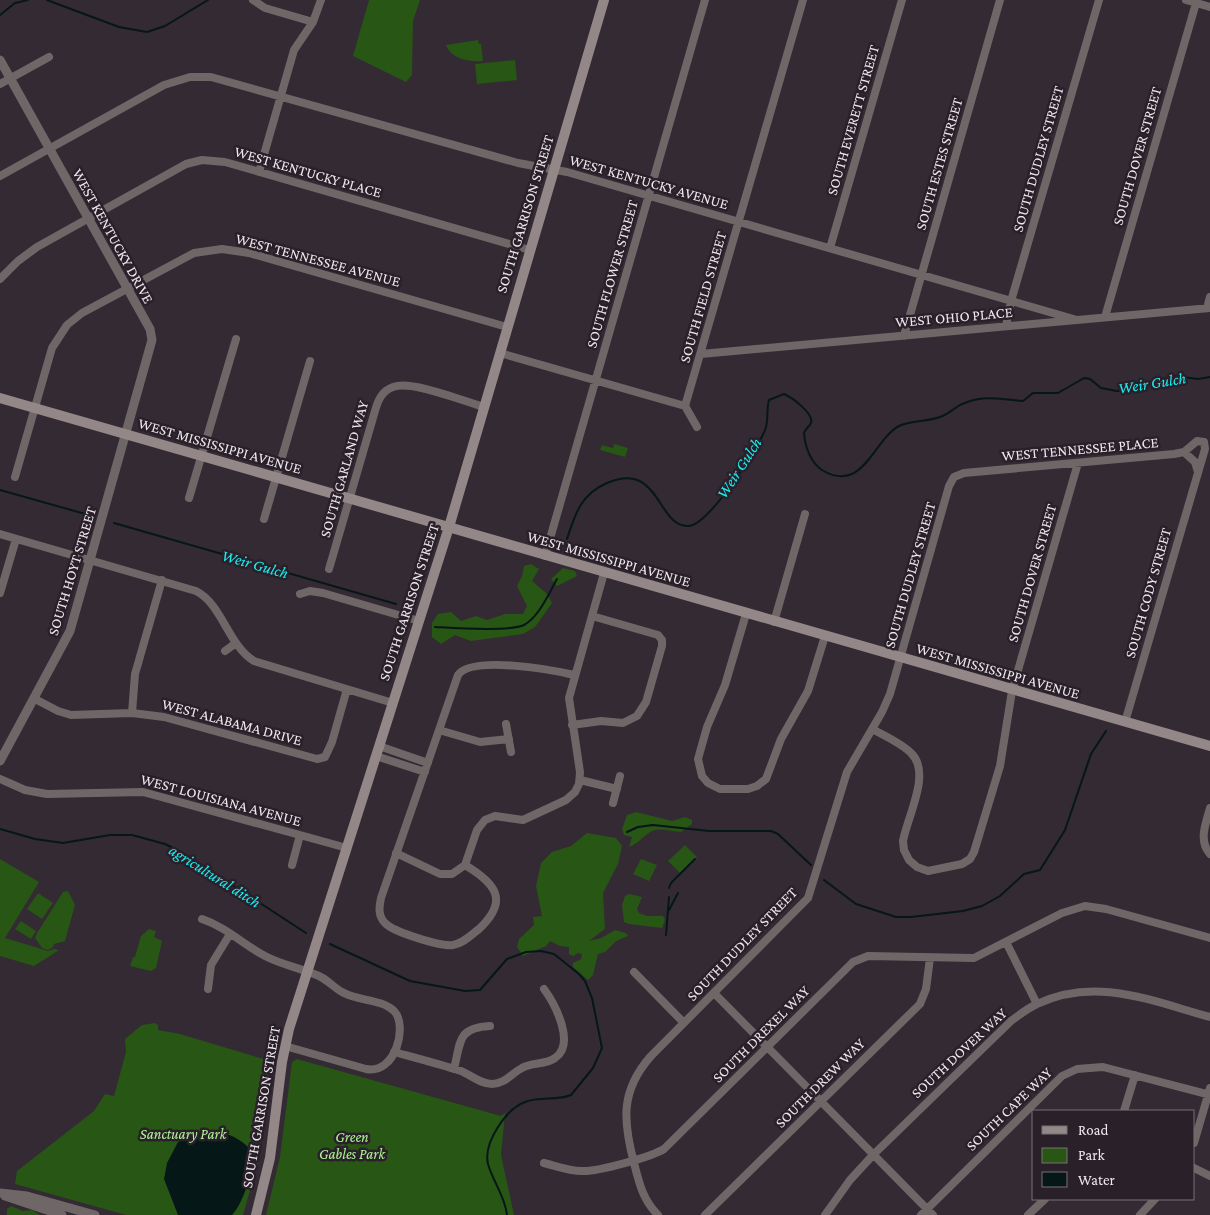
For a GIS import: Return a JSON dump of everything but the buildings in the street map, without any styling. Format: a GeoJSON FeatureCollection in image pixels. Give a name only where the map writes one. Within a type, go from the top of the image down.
{"type":"FeatureCollection","features":[{"type":"Feature","properties":{"kind":"main road","name":"SOUTH GARRISON STREET"},"geometry":{"type":"LineString","coordinates":[[256,1215],[270,1158],[285,1046],[448,527],[604,0]]}},
{"type":"Feature","properties":{"kind":"main road","name":"WEST MISSISSIPPI AVENUE"},"geometry":{"type":"LineString","coordinates":[[0,398],[1012,691],[1210,746]]}},
{"type":"Feature","properties":{"kind":"street"},"geometry":{"type":"LineString","coordinates":[[253,0],[265,8],[312,22]]}},
{"type":"Feature","properties":{"kind":"street"},"geometry":{"type":"LineString","coordinates":[[260,172],[294,50],[312,22],[321,0]]}},
{"type":"Feature","properties":{"kind":"street","name":"SOUTH FLOWER STREET"},"geometry":{"type":"LineString","coordinates":[[545,556],[705,0]]}},
{"type":"Feature","properties":{"kind":"street","name":"SOUTH FIELD STREET"},"geometry":{"type":"LineString","coordinates":[[686,406],[803,0]]}},
{"type":"Feature","properties":{"kind":"street","name":"SOUTH EVERETT STREET"},"geometry":{"type":"LineString","coordinates":[[830,248],[902,0]]}},
{"type":"Feature","properties":{"kind":"street","name":"SOUTH ESTES STREET"},"geometry":{"type":"LineString","coordinates":[[904,336],[1000,0]]}},
{"type":"Feature","properties":{"kind":"street","name":"SOUTH DUDLEY STREET"},"geometry":{"type":"LineString","coordinates":[[1006,326],[1011,301],[1099,0]]}},
{"type":"Feature","properties":{"kind":"street"},"geometry":{"type":"LineString","coordinates":[[1186,0],[1210,7]]}},
{"type":"Feature","properties":{"kind":"street","name":"SOUTH DOVER STREET"},"geometry":{"type":"LineString","coordinates":[[1105,317],[1196,3]]}},
{"type":"Feature","properties":{"kind":"street"},"geometry":{"type":"LineString","coordinates":[[0,84],[49,57]]}},
{"type":"Feature","properties":{"kind":"street","name":"WEST KENTUCKY DRIVE"},"geometry":{"type":"LineString","coordinates":[[0,60],[150,330],[152,340],[127,435]]}},
{"type":"Feature","properties":{"kind":"street","name":"WEST KENTUCKY AVENUE"},"geometry":{"type":"LineString","coordinates":[[0,176],[164,85],[198,76],[218,78],[518,163],[554,169],[648,195],[1077,320]]}},
{"type":"Feature","properties":{"kind":"street","name":"WEST KENTUCKY PLACE"},"geometry":{"type":"LineString","coordinates":[[0,279],[18,260],[32,250],[194,161],[216,160],[530,250]]}},
{"type":"Feature","properties":{"kind":"street","name":"WEST TENNESSEE AVENUE"},"geometry":{"type":"LineString","coordinates":[[15,477],[50,352],[60,332],[76,317],[194,253],[212,250],[233,250],[507,327]]}},
{"type":"Feature","properties":{"kind":"street"},"geometry":{"type":"LineString","coordinates":[[1208,308],[1210,297]]}},
{"type":"Feature","properties":{"kind":"street","name":"WEST OHIO PLACE"},"geometry":{"type":"LineString","coordinates":[[701,354],[1208,308]]}},
{"type":"Feature","properties":{"kind":"street"},"geometry":{"type":"LineString","coordinates":[[189,498],[236,340]]}},
{"type":"Feature","properties":{"kind":"street"},"geometry":{"type":"LineString","coordinates":[[500,352],[686,406],[697,427]]}},
{"type":"Feature","properties":{"kind":"street"},"geometry":{"type":"LineString","coordinates":[[264,519],[310,361]]}},
{"type":"Feature","properties":{"kind":"street","name":"SOUTH GARLAND WAY"},"geometry":{"type":"LineString","coordinates":[[330,569],[380,397],[388,389],[399,385],[484,407]]}},
{"type":"Feature","properties":{"kind":"street","name":"SOUTH HOYT STREET"},"geometry":{"type":"LineString","coordinates":[[0,761],[70,631],[127,435]]}},
{"type":"Feature","properties":{"kind":"street","name":"WEST TENNESSEE PLACE"},"geometry":{"type":"LineString","coordinates":[[954,476],[964,473],[1184,452],[1197,441],[1204,442]]}},
{"type":"Feature","properties":{"kind":"street","name":"SOUTH CODY STREET"},"geometry":{"type":"LineString","coordinates":[[1125,722],[1205,450],[1204,442]]}},
{"type":"Feature","properties":{"kind":"street"},"geometry":{"type":"LineString","coordinates":[[1184,452],[1195,462],[1198,472]]}},
{"type":"Feature","properties":{"kind":"street","name":"SOUTH DOVER STREET"},"geometry":{"type":"LineString","coordinates":[[872,729],[910,752],[918,763],[920,780],[904,835],[903,847],[907,857],[915,866],[924,870],[937,871],[964,863],[975,850],[1000,766],[1012,691],[1078,463]]}},
{"type":"Feature","properties":{"kind":"street","name":"SOUTH DUDLEY STREET"},"geometry":{"type":"LineString","coordinates":[[658,1215],[642,1194],[633,1159],[625,1117],[630,1089],[646,1061],[806,901],[847,772],[888,699],[949,486],[954,476]]}},
{"type":"Feature","properties":{"kind":"street"},"geometry":{"type":"LineString","coordinates":[[774,622],[805,514]]}},
{"type":"Feature","properties":{"kind":"street"},"geometry":{"type":"LineString","coordinates":[[0,534],[191,588],[204,595],[236,643],[249,658],[259,664],[393,702]]}},
{"type":"Feature","properties":{"kind":"street"},"geometry":{"type":"LineString","coordinates":[[0,593],[16,538]]}},
{"type":"Feature","properties":{"kind":"street"},"geometry":{"type":"LineString","coordinates":[[396,853],[445,874],[457,872],[466,865],[477,830],[485,820],[494,816],[517,820],[528,818],[570,798],[577,790],[580,780],[569,701],[574,676],[604,573]]}},
{"type":"Feature","properties":{"kind":"street"},"geometry":{"type":"LineString","coordinates":[[132,713],[135,674],[162,580]]}},
{"type":"Feature","properties":{"kind":"street"},"geometry":{"type":"LineString","coordinates":[[300,594],[319,592],[419,620]]}},
{"type":"Feature","properties":{"kind":"street"},"geometry":{"type":"LineString","coordinates":[[746,614],[725,685],[707,727],[698,759],[702,776],[708,783],[720,789],[748,790],[766,779],[781,739],[808,691],[825,636]]}},
{"type":"Feature","properties":{"kind":"street"},"geometry":{"type":"LineString","coordinates":[[572,725],[601,721],[623,723],[637,716],[646,702],[662,646],[662,640],[658,636],[592,616]]}},
{"type":"Feature","properties":{"kind":"street"},"geometry":{"type":"LineString","coordinates":[[225,650],[236,643]]}},
{"type":"Feature","properties":{"kind":"street"},"geometry":{"type":"LineString","coordinates":[[466,865],[490,882],[495,893],[495,907],[490,918],[468,938],[458,944],[445,945],[395,929],[381,917],[380,902],[456,680],[465,668],[530,667],[574,676]]}},
{"type":"Feature","properties":{"kind":"street","name":"WEST ALABAMA DRIVE"},"geometry":{"type":"LineString","coordinates":[[35,699],[58,711],[71,715],[132,713],[176,720],[317,759],[325,756],[328,750],[347,690]]}},
{"type":"Feature","properties":{"kind":"street"},"geometry":{"type":"LineString","coordinates":[[506,724],[511,752]]}},
{"type":"Feature","properties":{"kind":"street"},"geometry":{"type":"LineString","coordinates":[[439,730],[480,742],[509,739]]}},
{"type":"Feature","properties":{"kind":"street"},"geometry":{"type":"LineString","coordinates":[[378,751],[428,763]]}},
{"type":"Feature","properties":{"kind":"street"},"geometry":{"type":"LineString","coordinates":[[378,751],[425,772]]}},
{"type":"Feature","properties":{"kind":"street"},"geometry":{"type":"LineString","coordinates":[[613,803],[620,776]]}},
{"type":"Feature","properties":{"kind":"street","name":"WEST LOUISIANA AVENUE"},"geometry":{"type":"LineString","coordinates":[[0,778],[25,790],[41,793],[143,792],[347,848]]}},
{"type":"Feature","properties":{"kind":"street"},"geometry":{"type":"LineString","coordinates":[[580,780],[617,789]]}},
{"type":"Feature","properties":{"kind":"street"},"geometry":{"type":"LineString","coordinates":[[1210,808],[1203,834],[1205,848],[1210,854]]}},
{"type":"Feature","properties":{"kind":"street"},"geometry":{"type":"LineString","coordinates":[[292,865],[300,835]]}},
{"type":"Feature","properties":{"kind":"street","name":"SOUTH DREXEL WAY"},"geometry":{"type":"LineString","coordinates":[[544,1163],[575,1171],[587,1171],[657,1152],[667,1146],[853,962],[868,956],[974,958],[1062,913],[1085,906],[1106,909],[1210,938]]}},
{"type":"Feature","properties":{"kind":"street"},"geometry":{"type":"LineString","coordinates":[[202,919],[266,957],[325,979],[344,994],[383,1005],[394,1011],[400,1025],[394,1052],[387,1065],[374,1070],[285,1046]]}},
{"type":"Feature","properties":{"kind":"street"},"geometry":{"type":"LineString","coordinates":[[208,989],[208,974],[213,960],[230,934]]}},
{"type":"Feature","properties":{"kind":"street"},"geometry":{"type":"LineString","coordinates":[[1006,942],[1037,1004]]}},
{"type":"Feature","properties":{"kind":"street","name":"SOUTH DREW WAY"},"geometry":{"type":"LineString","coordinates":[[705,1215],[920,1004],[926,989],[930,958]]}},
{"type":"Feature","properties":{"kind":"street"},"geometry":{"type":"LineString","coordinates":[[634,972],[684,1023]]}},
{"type":"Feature","properties":{"kind":"street"},"geometry":{"type":"LineString","coordinates":[[394,1052],[454,1069],[482,1082],[496,1084],[527,1066],[556,1057],[563,1048],[563,1034],[555,1007],[544,989]]}},
{"type":"Feature","properties":{"kind":"street","name":"SOUTH DOVER WAY"},"geometry":{"type":"LineString","coordinates":[[825,1215],[850,1180],[873,1155],[1011,1021],[1037,1004],[1068,993],[1110,991],[1210,1017]]}},
{"type":"Feature","properties":{"kind":"street"},"geometry":{"type":"LineString","coordinates":[[714,993],[873,1155],[927,1213]]}},
{"type":"Feature","properties":{"kind":"street"},"geometry":{"type":"LineString","coordinates":[[454,1069],[466,1031],[475,1027],[490,1026]]}},
{"type":"Feature","properties":{"kind":"street","name":"SOUTH CAPE WAY"},"geometry":{"type":"LineString","coordinates":[[927,1213],[1062,1076],[1077,1069],[1091,1066],[1104,1067],[1209,1093]]}},
{"type":"Feature","properties":{"kind":"street"},"geometry":{"type":"LineString","coordinates":[[1124,1110],[1135,1075]]}},
{"type":"Feature","properties":{"kind":"street"},"geometry":{"type":"LineString","coordinates":[[1195,1140],[1209,1093]]}},
{"type":"Feature","properties":{"kind":"street"},"geometry":{"type":"LineString","coordinates":[[1195,1168],[1210,1176]]}},
{"type":"Feature","properties":{"kind":"street"},"geometry":{"type":"LineString","coordinates":[[0,1194],[62,1215]]}},
{"type":"Feature","properties":{"kind":"street"},"geometry":{"type":"LineString","coordinates":[[0,1194],[27,1196],[96,1215]]}},
{"type":"Feature","properties":{"kind":"street"},"geometry":{"type":"LineString","coordinates":[[1028,1215],[1044,1200]]}},
{"type":"Feature","properties":{"kind":"street"},"geometry":{"type":"LineString","coordinates":[[1140,1215],[1154,1200]]}},
{"type":"Feature","properties":{"kind":"green space"},"geometry":{"type":"Polygon","coordinates":[[[369,0],[420,0],[413,21],[412,75],[406,82],[353,56],[369,0]]]}},
{"type":"Feature","properties":{"kind":"green space"},"geometry":{"type":"Polygon","coordinates":[[[478,40],[479,44],[481,44],[483,61],[461,59],[452,54],[446,45],[478,40]]]}},
{"type":"Feature","properties":{"kind":"green space"},"geometry":{"type":"Polygon","coordinates":[[[515,60],[517,80],[477,84],[475,64],[515,60]]]}},
{"type":"Feature","properties":{"kind":"green space"},"geometry":{"type":"Polygon","coordinates":[[[614,444],[628,448],[625,457],[600,450],[602,445],[613,448],[614,444]]]}},
{"type":"Feature","properties":{"kind":"green space"},"geometry":{"type":"Polygon","coordinates":[[[531,564],[539,569],[532,581],[547,594],[552,603],[535,627],[523,634],[471,641],[455,635],[441,644],[432,637],[432,623],[438,614],[451,612],[461,621],[476,616],[487,620],[505,614],[523,614],[527,606],[517,586],[524,566],[531,564]]]}},
{"type":"Feature","properties":{"kind":"green space"},"geometry":{"type":"Polygon","coordinates":[[[563,568],[575,571],[577,576],[557,586],[551,579],[563,568]]]}},
{"type":"Feature","properties":{"kind":"green space"},"geometry":{"type":"Polygon","coordinates":[[[636,812],[672,821],[685,817],[692,820],[692,824],[681,832],[653,831],[629,847],[632,837],[624,835],[622,829],[627,815],[636,812]]]}},
{"type":"Feature","properties":{"kind":"green space"},"geometry":{"type":"Polygon","coordinates":[[[587,833],[616,838],[622,846],[618,864],[603,893],[605,929],[589,941],[601,938],[615,930],[626,933],[628,936],[616,941],[605,952],[598,954],[593,975],[588,980],[573,967],[573,963],[581,959],[582,954],[578,953],[573,956],[569,954],[569,947],[560,946],[550,941],[546,946],[523,956],[517,947],[519,939],[534,925],[533,917],[542,916],[536,886],[541,863],[552,852],[571,846],[587,833]]]}},
{"type":"Feature","properties":{"kind":"green space"},"geometry":{"type":"Polygon","coordinates":[[[685,845],[697,857],[680,873],[668,861],[685,845]]]}},
{"type":"Feature","properties":{"kind":"green space"},"geometry":{"type":"Polygon","coordinates":[[[0,859],[39,882],[5,938],[48,951],[59,950],[34,966],[0,956],[0,859]]]}},
{"type":"Feature","properties":{"kind":"green space"},"geometry":{"type":"Polygon","coordinates":[[[641,859],[657,865],[649,881],[633,874],[641,859]]]}},
{"type":"Feature","properties":{"kind":"green space"},"geometry":{"type":"Polygon","coordinates":[[[68,891],[75,905],[65,941],[54,944],[48,950],[42,948],[35,938],[37,933],[63,892],[68,891]]]}},
{"type":"Feature","properties":{"kind":"green space"},"geometry":{"type":"Polygon","coordinates":[[[38,893],[53,903],[42,919],[27,909],[38,893]]]}},
{"type":"Feature","properties":{"kind":"green space"},"geometry":{"type":"Polygon","coordinates":[[[629,894],[642,897],[637,909],[639,913],[647,916],[663,916],[665,920],[662,928],[624,922],[622,905],[625,896],[629,894]]]}},
{"type":"Feature","properties":{"kind":"green space"},"geometry":{"type":"Polygon","coordinates":[[[21,921],[36,931],[31,939],[15,929],[21,921]]]}},
{"type":"Feature","properties":{"kind":"green space"},"geometry":{"type":"Polygon","coordinates":[[[149,929],[156,931],[154,937],[162,941],[156,968],[151,971],[130,966],[133,957],[135,957],[141,936],[149,929]]]}},
{"type":"Feature","properties":{"kind":"green space","name":"Sanctuary Park"},"geometry":{"type":"Polygon","coordinates":[[[155,1023],[158,1025],[158,1030],[180,1034],[270,1061],[258,1163],[243,1215],[126,1215],[15,1184],[17,1171],[94,1111],[105,1094],[114,1096],[126,1052],[125,1039],[142,1025],[155,1023]]]}},
{"type":"Feature","properties":{"kind":"green space","name":"Green Gables Park"},"geometry":{"type":"Polygon","coordinates":[[[297,1059],[501,1116],[505,1113],[501,1155],[514,1215],[266,1215],[280,1157],[292,1062],[297,1059]]]}},
{"type":"Feature","properties":{"kind":"green space"},"geometry":{"type":"Polygon","coordinates":[[[11,1206],[23,1211],[32,1210],[40,1215],[7,1215],[7,1209],[11,1206]]]}},
{"type":"Feature","properties":{"kind":"water"},"geometry":{"type":"Polygon","coordinates":[[[209,1132],[232,1136],[251,1150],[250,1175],[241,1202],[232,1215],[178,1215],[164,1179],[167,1163],[178,1142],[190,1135],[209,1132]]]}},
{"type":"Feature","properties":{"kind":"waterway","name":"agricultural ditch"},"geometry":{"type":"LineString","coordinates":[[0,15],[15,3],[28,0]]}},
{"type":"Feature","properties":{"kind":"waterway","name":"agricultural ditch"},"geometry":{"type":"LineString","coordinates":[[47,0],[119,27],[147,32],[165,26],[208,0]]}},
{"type":"Feature","properties":{"kind":"waterway","name":"Weir Gulch"},"geometry":{"type":"LineString","coordinates":[[567,539],[576,513],[585,499],[607,483],[624,478],[638,480],[648,487],[670,516],[678,523],[688,526],[697,523],[731,486],[760,440],[766,427],[769,400],[784,394],[806,410],[811,419],[811,423],[804,433],[807,448],[814,463],[822,470],[836,476],[848,476],[858,471],[890,433],[899,426],[940,417],[960,405],[977,399],[991,398],[1023,401],[1033,393],[1058,393],[1084,378],[1090,379],[1101,388],[1117,391],[1139,388],[1174,376],[1198,379],[1210,377]]}},
{"type":"Feature","properties":{"kind":"waterway","name":"Weir Gulch"},"geometry":{"type":"LineString","coordinates":[[0,490],[89,515]]}},
{"type":"Feature","properties":{"kind":"waterway","name":"Weir Gulch"},"geometry":{"type":"LineString","coordinates":[[114,523],[396,604]]}},
{"type":"Feature","properties":{"kind":"waterway","name":"Weir Gulch"},"geometry":{"type":"LineString","coordinates":[[435,627],[495,629],[524,625],[539,611],[557,579]]}},
{"type":"Feature","properties":{"kind":"waterway"},"geometry":{"type":"LineString","coordinates":[[824,880],[856,904],[896,917],[963,911],[982,906],[1000,896],[1024,874],[1040,870],[1065,830],[1091,754],[1106,731]]}},
{"type":"Feature","properties":{"kind":"waterway"},"geometry":{"type":"LineString","coordinates":[[627,832],[638,827],[653,825],[709,831],[771,831],[778,834],[811,865]]}},
{"type":"Feature","properties":{"kind":"waterway","name":"agricultural ditch"},"geometry":{"type":"LineString","coordinates":[[0,829],[35,839],[63,843],[110,835],[132,835],[165,844],[183,853],[306,933]]}},
{"type":"Feature","properties":{"kind":"waterway"},"geometry":{"type":"LineString","coordinates":[[669,888],[671,883],[695,859]]}},
{"type":"Feature","properties":{"kind":"waterway"},"geometry":{"type":"LineString","coordinates":[[669,910],[678,893]]}},
{"type":"Feature","properties":{"kind":"waterway"},"geometry":{"type":"LineString","coordinates":[[666,935],[669,897]]}},
{"type":"Feature","properties":{"kind":"waterway","name":"agricultural ditch"},"geometry":{"type":"LineString","coordinates":[[330,944],[410,981],[465,991],[480,990],[507,959],[526,952],[541,951],[554,954],[585,981],[592,998],[602,1048],[593,1068],[571,1095],[560,1098],[531,1100],[518,1106],[504,1119],[492,1137],[487,1156],[488,1164],[504,1202],[507,1215]]}}]}
